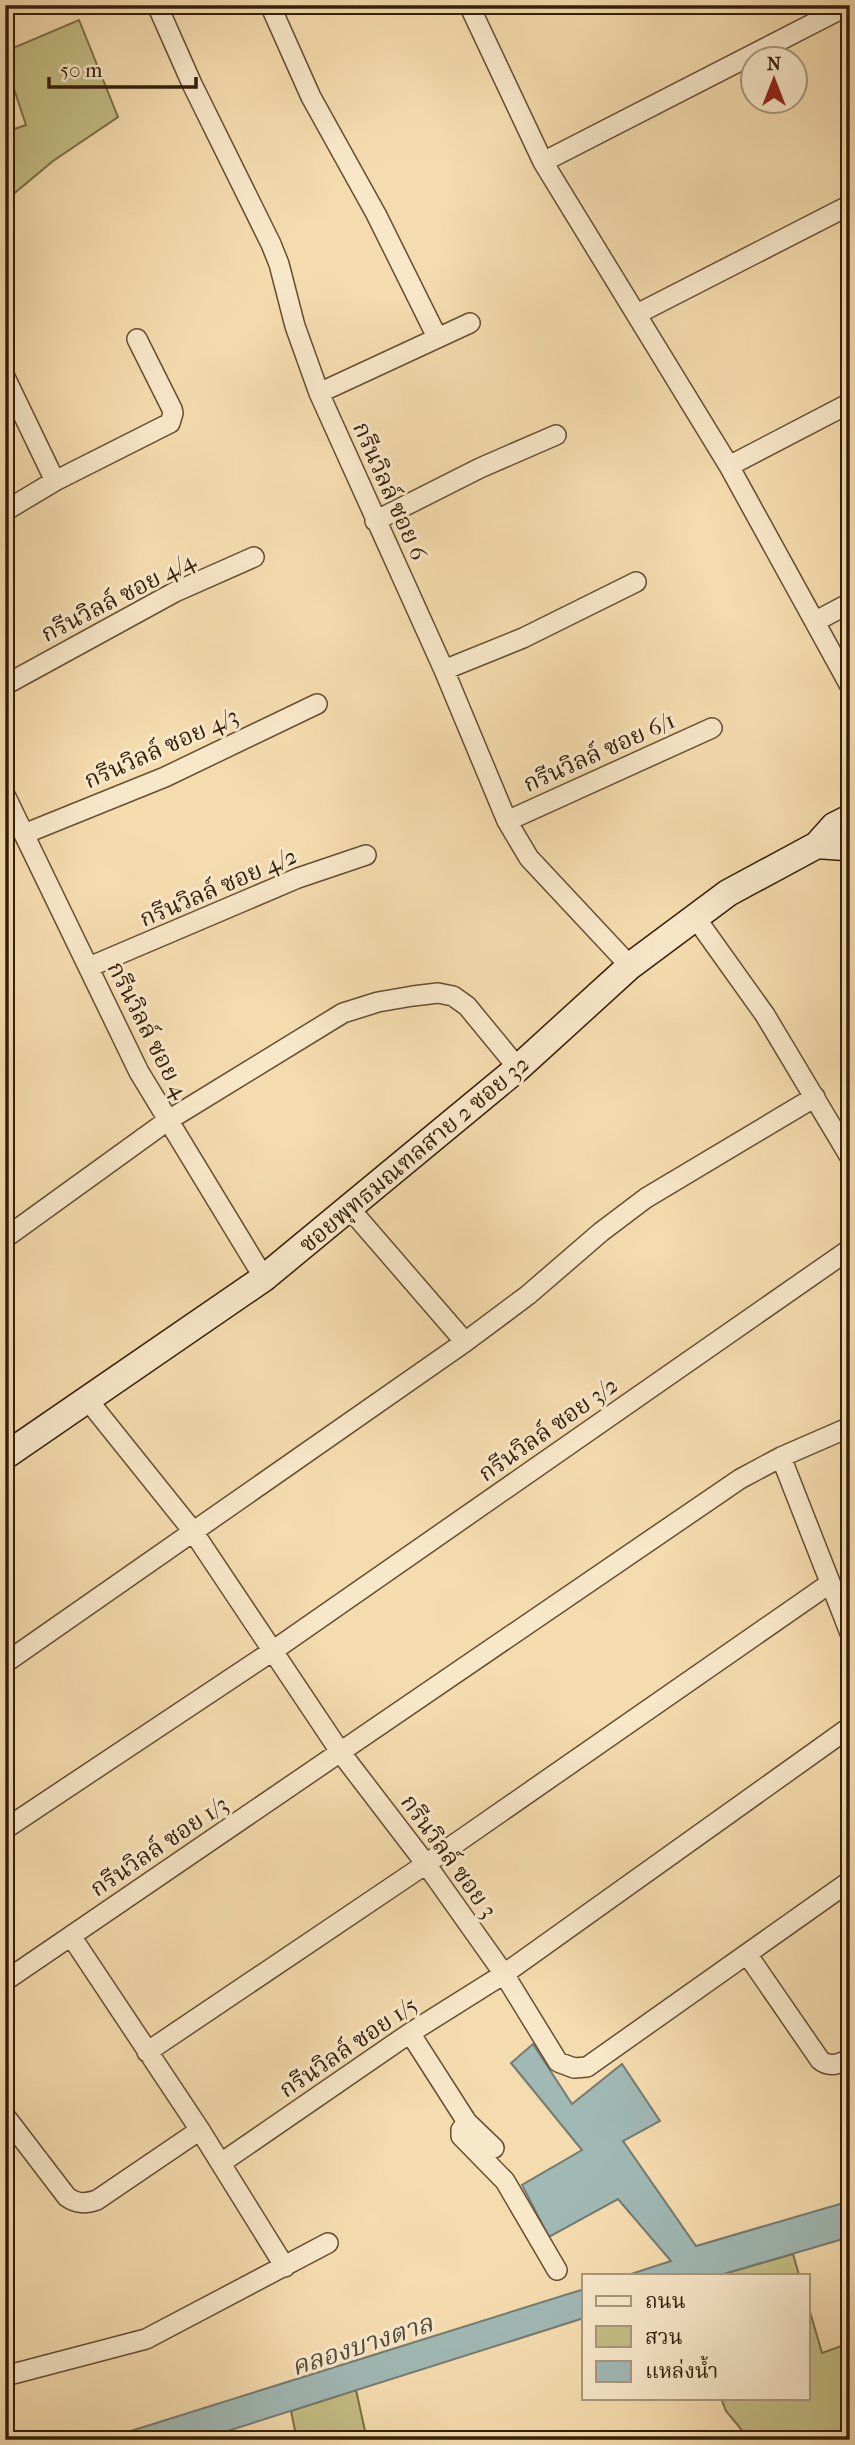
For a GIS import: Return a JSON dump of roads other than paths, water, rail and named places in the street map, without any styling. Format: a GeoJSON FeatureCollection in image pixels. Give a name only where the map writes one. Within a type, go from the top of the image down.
{"type":"FeatureCollection","features":[{"type":"Feature","properties":{"kind":"street","name":"กรีนวิลล์ ซอย 6"},"geometry":{"type":"LineString","coordinates":[[157,5],[279,264],[295,326],[319,393],[444,670],[507,821],[529,858],[630,966]]}},
{"type":"Feature","properties":{"kind":"street"},"geometry":{"type":"LineString","coordinates":[[270,5],[311,97],[376,214],[437,337]]}},
{"type":"Feature","properties":{"kind":"street"},"geometry":{"type":"LineString","coordinates":[[543,163],[849,5]]}},
{"type":"Feature","properties":{"kind":"street"},"geometry":{"type":"LineString","coordinates":[[473,7],[543,163],[729,466],[850,686]]}},
{"type":"Feature","properties":{"kind":"street"},"geometry":{"type":"LineString","coordinates":[[637,314],[850,205]]}},
{"type":"Feature","properties":{"kind":"street"},"geometry":{"type":"LineString","coordinates":[[319,393],[470,323]]}},
{"type":"Feature","properties":{"kind":"street"},"geometry":{"type":"LineString","coordinates":[[5,511],[55,481],[170,423],[173,418],[172,409],[137,339]]}},
{"type":"Feature","properties":{"kind":"street"},"geometry":{"type":"LineString","coordinates":[[5,377],[55,481]]}},
{"type":"Feature","properties":{"kind":"street"},"geometry":{"type":"LineString","coordinates":[[729,466],[850,403]]}},
{"type":"Feature","properties":{"kind":"street"},"geometry":{"type":"LineString","coordinates":[[375,521],[481,468],[556,435]]}},
{"type":"Feature","properties":{"kind":"street","name":"กรีนวิลล์ ซอย 4/4"},"geometry":{"type":"LineString","coordinates":[[5,685],[174,593],[254,557]]}},
{"type":"Feature","properties":{"kind":"street"},"geometry":{"type":"LineString","coordinates":[[444,670],[523,638],[636,582]]}},
{"type":"Feature","properties":{"kind":"street"},"geometry":{"type":"LineString","coordinates":[[816,621],[850,603]]}},
{"type":"Feature","properties":{"kind":"street","name":"กรีนวิลล์ ซอย 4/3"},"geometry":{"type":"LineString","coordinates":[[23,834],[165,776],[317,704]]}},
{"type":"Feature","properties":{"kind":"street","name":"กรีนวิลล์ ซอย 6/1"},"geometry":{"type":"LineString","coordinates":[[507,821],[712,728]]}},
{"type":"Feature","properties":{"kind":"street","name":"กรีนวิลล์ ซอย 4"},"geometry":{"type":"LineString","coordinates":[[5,795],[139,1072],[264,1278]]}},
{"type":"Feature","properties":{"kind":"street","name":"ซอยพุทธมณฑลสาย 2 ซอย 32"},"geometry":{"type":"LineString","coordinates":[[5,1456],[264,1278],[518,1068],[630,966],[728,894],[817,845],[834,826],[850,818]]}},
{"type":"Feature","properties":{"kind":"street","name":"ซอยพุทธมณฑลสาย 2 ซอย 32"},"geometry":{"type":"LineString","coordinates":[[817,845],[844,847],[850,844]]}},
{"type":"Feature","properties":{"kind":"street","name":"กรีนวิลล์ ซอย 4/2"},"geometry":{"type":"LineString","coordinates":[[89,967],[298,878],[366,855]]}},
{"type":"Feature","properties":{"kind":"street"},"geometry":{"type":"LineString","coordinates":[[695,917],[765,1015],[850,1157]]}},
{"type":"Feature","properties":{"kind":"street"},"geometry":{"type":"LineString","coordinates":[[5,1238],[167,1121],[343,1013],[378,1002],[413,996],[438,993],[453,996],[467,1006],[518,1068]]}},
{"type":"Feature","properties":{"kind":"street"},"geometry":{"type":"LineString","coordinates":[[5,1663],[465,1342],[528,1295],[601,1232],[646,1198],[815,1097]]}},
{"type":"Feature","properties":{"kind":"street"},"geometry":{"type":"LineString","coordinates":[[350,1209],[465,1342]]}},
{"type":"Feature","properties":{"kind":"street","name":"กรีนวิลล์ ซอย 3/2"},"geometry":{"type":"LineString","coordinates":[[5,1829],[274,1650],[850,1249]]}},
{"type":"Feature","properties":{"kind":"street","name":"กรีนวิลล์ ซอย 3"},"geometry":{"type":"LineString","coordinates":[[87,1399],[192,1530],[341,1753],[426,1864],[504,1974],[558,2062],[574,2068],[587,2067],[850,1881]]}},
{"type":"Feature","properties":{"kind":"street"},"geometry":{"type":"LineString","coordinates":[[341,1753],[740,1479],[781,1457],[850,1427]]}},
{"type":"Feature","properties":{"kind":"street"},"geometry":{"type":"LineString","coordinates":[[781,1457],[850,1633]]}},
{"type":"Feature","properties":{"kind":"street"},"geometry":{"type":"LineString","coordinates":[[147,2052],[426,1864],[829,1584]]}},
{"type":"Feature","properties":{"kind":"street","name":"กรีนวิลล์ ซอย 1/5"},"geometry":{"type":"LineString","coordinates":[[221,2163],[410,2033],[504,1974],[850,1727]]}},
{"type":"Feature","properties":{"kind":"street","name":"กรีนวิลล์ ซอย 1/3"},"geometry":{"type":"LineString","coordinates":[[5,1981],[341,1753]]}},
{"type":"Feature","properties":{"kind":"street"},"geometry":{"type":"LineString","coordinates":[[71,1936],[200,2130],[285,2267]]}},
{"type":"Feature","properties":{"kind":"street"},"geometry":{"type":"LineString","coordinates":[[747,1954],[823,2064],[835,2064],[850,2058]]}},
{"type":"Feature","properties":{"kind":"street"},"geometry":{"type":"LineString","coordinates":[[410,2033],[467,2122],[494,2148]]}},
{"type":"Feature","properties":{"kind":"street"},"geometry":{"type":"LineString","coordinates":[[5,2116],[66,2197],[75,2203],[97,2200],[200,2130]]}},
{"type":"Feature","properties":{"kind":"street"},"geometry":{"type":"LineString","coordinates":[[467,2122],[461,2130],[461,2136],[505,2181],[557,2270]]}},
{"type":"Feature","properties":{"kind":"street"},"geometry":{"type":"LineString","coordinates":[[5,2376],[146,2339],[328,2243]]}},
{"type":"Feature","properties":{"kind":"water"},"geometry":{"type":"Polygon","coordinates":[[[533,2044],[572,2104],[622,2064],[660,2121],[623,2141],[696,2246],[850,2201],[850,2237],[723,2274],[631,2274],[671,2261],[618,2199],[549,2237],[522,2185],[582,2150],[511,2063],[533,2044]]]}},
{"type":"Feature","properties":{"kind":"water"},"geometry":{"type":"Polygon","coordinates":[[[582,2290],[582,2319],[199,2440],[102,2440],[582,2290]]]}},
{"type":"Feature","properties":{"kind":"water label","name":"คลองบางตาล"},"geometry":{"type":"Point","coordinates":[362,2345]}}]}
